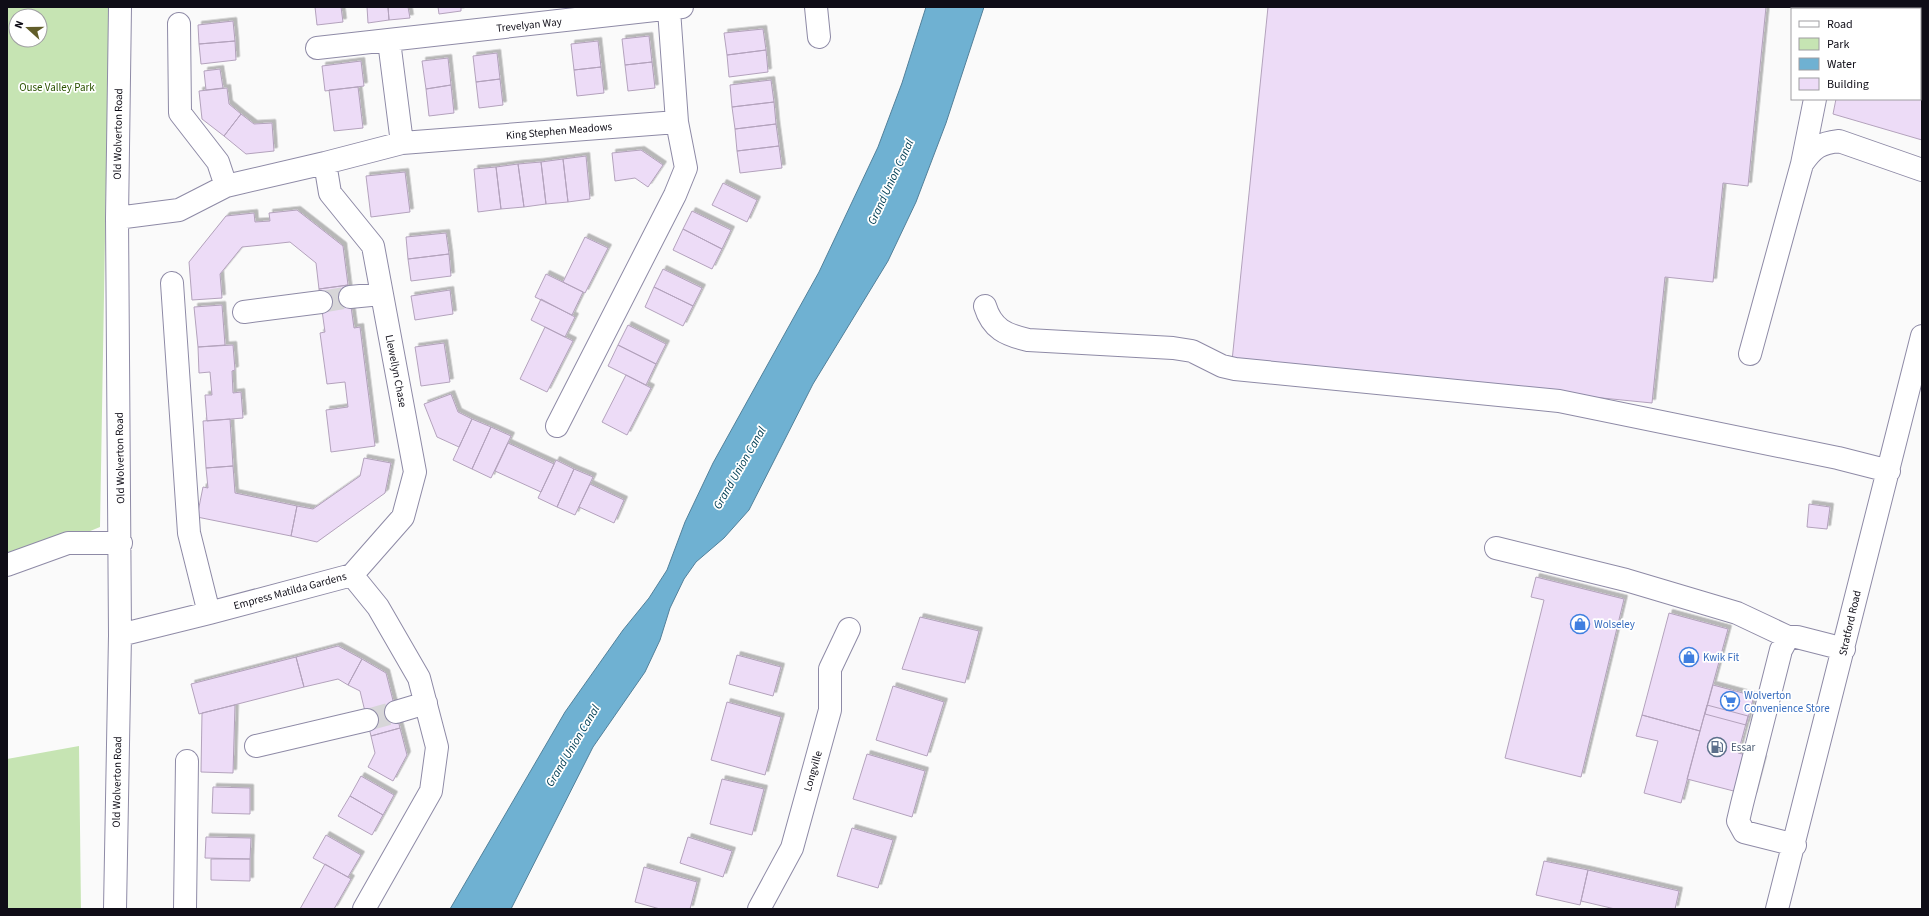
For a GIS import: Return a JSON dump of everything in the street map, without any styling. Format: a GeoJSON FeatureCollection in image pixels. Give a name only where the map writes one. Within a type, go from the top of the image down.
{"type":"FeatureCollection","features":[{"type":"Feature","properties":{"kind":"street","name":"Old Wolverton Road"},"geometry":{"type":"LineString","coordinates":[[115,909],[121,543],[117,218],[120,7]]}},
{"type":"Feature","properties":{"kind":"street"},"geometry":{"type":"LineString","coordinates":[[816,7],[819,37]]}},
{"type":"Feature","properties":{"kind":"street","name":"Trevelyan Way"},"geometry":{"type":"LineString","coordinates":[[317,48],[676,8],[677,122]]}},
{"type":"Feature","properties":{"kind":"street"},"geometry":{"type":"LineString","coordinates":[[179,24],[180,113],[218,162],[226,186]]}},
{"type":"Feature","properties":{"kind":"street"},"geometry":{"type":"LineString","coordinates":[[389,41],[402,143]]}},
{"type":"Feature","properties":{"kind":"street"},"geometry":{"type":"LineString","coordinates":[[1750,354],[1802,164],[1815,100]]}},
{"type":"Feature","properties":{"kind":"street","name":"King Stephen Meadows"},"geometry":{"type":"LineString","coordinates":[[117,218],[179,210],[226,186],[326,163],[402,143],[677,122]]}},
{"type":"Feature","properties":{"kind":"street"},"geometry":{"type":"LineString","coordinates":[[557,426],[675,195],[686,168],[677,122]]}},
{"type":"Feature","properties":{"kind":"street"},"geometry":{"type":"LineString","coordinates":[[1802,164],[1809,154],[1817,147],[1826,143],[1839,141],[1922,170]]}},
{"type":"Feature","properties":{"kind":"street","name":"Llewellyn Chase"},"geometry":{"type":"LineString","coordinates":[[326,163],[330,193],[374,246],[381,294],[415,472],[404,517],[352,575]]}},
{"type":"Feature","properties":{"kind":"street"},"geometry":{"type":"LineString","coordinates":[[172,283],[189,533],[210,613]]}},
{"type":"Feature","properties":{"kind":"street"},"geometry":{"type":"LineString","coordinates":[[350,297],[381,294]]}},
{"type":"Feature","properties":{"kind":"street"},"geometry":{"type":"LineString","coordinates":[[244,312],[321,302]]}},
{"type":"Feature","properties":{"kind":"street"},"geometry":{"type":"LineString","coordinates":[[985,306],[989,318],[998,329],[1015,337],[1028,340],[1173,348],[1192,351],[1222,366],[1236,370],[1559,401],[1838,458],[1889,471]]}},
{"type":"Feature","properties":{"kind":"street","name":"Stratford Road"},"geometry":{"type":"LineString","coordinates":[[1777,909],[1795,845],[1873,526],[1889,471],[1922,336]]}},
{"type":"Feature","properties":{"kind":"street"},"geometry":{"type":"LineString","coordinates":[[7,565],[68,543],[121,543]]}},
{"type":"Feature","properties":{"kind":"street"},"geometry":{"type":"LineString","coordinates":[[1496,548],[1626,580],[1736,613],[1788,637],[1797,637],[1844,649]]}},
{"type":"Feature","properties":{"kind":"street","name":"Empress Matilda Gardens"},"geometry":{"type":"LineString","coordinates":[[120,635],[210,613],[352,575],[378,607],[420,678],[437,747],[431,791],[364,909]]}},
{"type":"Feature","properties":{"kind":"street","name":"Longville"},"geometry":{"type":"LineString","coordinates":[[758,909],[792,848],[830,710],[830,669],[849,629]]}},
{"type":"Feature","properties":{"kind":"street"},"geometry":{"type":"LineString","coordinates":[[1788,637],[1781,650],[1738,821],[1744,832],[1795,845]]}},
{"type":"Feature","properties":{"kind":"street"},"geometry":{"type":"LineString","coordinates":[[396,712],[426,703]]}},
{"type":"Feature","properties":{"kind":"street"},"geometry":{"type":"LineString","coordinates":[[256,746],[367,720]]}},
{"type":"Feature","properties":{"kind":"street"},"geometry":{"type":"LineString","coordinates":[[186,909],[187,761]]}},
{"type":"Feature","properties":{"kind":"green space","name":"Ouse Valley Park"},"geometry":{"type":"Polygon","coordinates":[[[7,7],[109,7],[100,527],[7,565],[7,7]]]}},
{"type":"Feature","properties":{"kind":"green space"},"geometry":{"type":"Polygon","coordinates":[[[79,746],[81,909],[7,909],[7,759],[79,746]]]}},
{"type":"Feature","properties":{"kind":"water","name":"Grand Union Canal"},"geometry":{"type":"Polygon","coordinates":[[[926,7],[984,7],[946,123],[916,202],[888,261],[813,384],[749,510],[724,538],[696,562],[684,579],[670,608],[660,640],[645,672],[593,747],[511,909],[450,909],[565,712],[623,630],[649,598],[667,570],[685,522],[713,463],[819,272],[878,147],[902,83],[926,7]]]}},
{"type":"Feature","properties":{"kind":"building"},"geometry":{"type":"Polygon","coordinates":[[[315,7],[341,7],[343,22],[317,25],[315,7]]]}},
{"type":"Feature","properties":{"kind":"building"},"geometry":{"type":"Polygon","coordinates":[[[367,7],[388,7],[389,20],[368,23],[367,7]]]}},
{"type":"Feature","properties":{"kind":"building"},"geometry":{"type":"Polygon","coordinates":[[[388,7],[408,7],[410,18],[389,20],[388,7]]]}},
{"type":"Feature","properties":{"kind":"building"},"geometry":{"type":"Polygon","coordinates":[[[438,7],[461,7],[461,11],[439,14],[438,7]]]}},
{"type":"Feature","properties":{"kind":"building"},"geometry":{"type":"Polygon","coordinates":[[[1268,7],[1766,7],[1748,186],[1723,183],[1713,282],[1665,277],[1652,403],[1232,361],[1268,7]]]}},
{"type":"Feature","properties":{"kind":"building"},"geometry":{"type":"Polygon","coordinates":[[[1922,7],[1922,140],[1833,114],[1836,100],[1921,100],[1921,8],[1860,8],[1922,7]]]}},
{"type":"Feature","properties":{"kind":"building"},"geometry":{"type":"Polygon","coordinates":[[[233,21],[235,41],[199,44],[198,25],[233,21]]]}},
{"type":"Feature","properties":{"kind":"building"},"geometry":{"type":"Polygon","coordinates":[[[763,29],[766,50],[727,55],[724,33],[763,29]]]}},
{"type":"Feature","properties":{"kind":"building"},"geometry":{"type":"Polygon","coordinates":[[[649,36],[652,62],[625,65],[622,39],[649,36]]]}},
{"type":"Feature","properties":{"kind":"building"},"geometry":{"type":"Polygon","coordinates":[[[235,41],[236,60],[201,64],[199,44],[235,41]]]}},
{"type":"Feature","properties":{"kind":"building"},"geometry":{"type":"Polygon","coordinates":[[[598,41],[601,67],[574,70],[571,44],[598,41]]]}},
{"type":"Feature","properties":{"kind":"building"},"geometry":{"type":"Polygon","coordinates":[[[766,50],[768,72],[729,77],[727,55],[766,50]]]}},
{"type":"Feature","properties":{"kind":"building"},"geometry":{"type":"Polygon","coordinates":[[[497,53],[500,79],[476,82],[473,56],[497,53]]]}},
{"type":"Feature","properties":{"kind":"building"},"geometry":{"type":"Polygon","coordinates":[[[448,58],[451,85],[426,89],[422,61],[448,58]]]}},
{"type":"Feature","properties":{"kind":"building"},"geometry":{"type":"Polygon","coordinates":[[[361,61],[364,86],[325,91],[322,66],[361,61]]]}},
{"type":"Feature","properties":{"kind":"building"},"geometry":{"type":"Polygon","coordinates":[[[652,62],[655,88],[628,91],[625,65],[652,62]]]}},
{"type":"Feature","properties":{"kind":"building"},"geometry":{"type":"Polygon","coordinates":[[[601,67],[604,93],[577,96],[574,70],[601,67]]]}},
{"type":"Feature","properties":{"kind":"building"},"geometry":{"type":"Polygon","coordinates":[[[220,69],[223,88],[206,90],[204,71],[220,69]]]}},
{"type":"Feature","properties":{"kind":"building"},"geometry":{"type":"Polygon","coordinates":[[[500,79],[503,105],[479,108],[476,82],[500,79]]]}},
{"type":"Feature","properties":{"kind":"building"},"geometry":{"type":"Polygon","coordinates":[[[771,80],[774,102],[732,107],[730,85],[771,80]]]}},
{"type":"Feature","properties":{"kind":"building"},"geometry":{"type":"Polygon","coordinates":[[[451,85],[454,113],[429,116],[426,89],[451,85]]]}},
{"type":"Feature","properties":{"kind":"building"},"geometry":{"type":"Polygon","coordinates":[[[358,87],[363,128],[334,131],[329,90],[358,87]]]}},
{"type":"Feature","properties":{"kind":"building"},"geometry":{"type":"Polygon","coordinates":[[[227,88],[229,104],[241,114],[224,136],[202,119],[199,91],[227,88]]]}},
{"type":"Feature","properties":{"kind":"building"},"geometry":{"type":"Polygon","coordinates":[[[774,102],[776,124],[735,129],[732,107],[774,102]]]}},
{"type":"Feature","properties":{"kind":"building"},"geometry":{"type":"Polygon","coordinates":[[[241,114],[254,124],[272,123],[274,151],[246,154],[224,136],[241,114]]]}},
{"type":"Feature","properties":{"kind":"building"},"geometry":{"type":"Polygon","coordinates":[[[776,124],[779,146],[737,151],[735,129],[776,124]]]}},
{"type":"Feature","properties":{"kind":"building"},"geometry":{"type":"Polygon","coordinates":[[[779,146],[782,168],[740,173],[737,151],[779,146]]]}},
{"type":"Feature","properties":{"kind":"building"},"geometry":{"type":"Polygon","coordinates":[[[641,150],[663,165],[648,187],[635,178],[615,181],[612,153],[641,150]]]}},
{"type":"Feature","properties":{"kind":"building"},"geometry":{"type":"Polygon","coordinates":[[[586,156],[590,199],[568,202],[563,159],[586,156]]]}},
{"type":"Feature","properties":{"kind":"building"},"geometry":{"type":"Polygon","coordinates":[[[563,159],[568,202],[546,204],[541,162],[563,159]]]}},
{"type":"Feature","properties":{"kind":"building"},"geometry":{"type":"Polygon","coordinates":[[[541,162],[546,204],[524,207],[518,164],[541,162]]]}},
{"type":"Feature","properties":{"kind":"building"},"geometry":{"type":"Polygon","coordinates":[[[518,164],[524,207],[501,209],[496,167],[518,164]]]}},
{"type":"Feature","properties":{"kind":"building"},"geometry":{"type":"Polygon","coordinates":[[[496,167],[501,209],[478,212],[474,169],[496,167]]]}},
{"type":"Feature","properties":{"kind":"building"},"geometry":{"type":"Polygon","coordinates":[[[405,172],[410,212],[371,217],[366,176],[405,172]]]}},
{"type":"Feature","properties":{"kind":"building"},"geometry":{"type":"Polygon","coordinates":[[[723,183],[757,200],[747,222],[712,205],[723,183]]]}},
{"type":"Feature","properties":{"kind":"building"},"geometry":{"type":"Polygon","coordinates":[[[297,210],[343,246],[348,285],[319,289],[316,263],[290,242],[242,247],[220,274],[222,298],[192,300],[189,262],[226,216],[254,213],[255,222],[270,221],[269,213],[297,210]]]}},
{"type":"Feature","properties":{"kind":"building"},"geometry":{"type":"Polygon","coordinates":[[[692,211],[731,230],[722,249],[683,229],[692,211]]]}},
{"type":"Feature","properties":{"kind":"building"},"geometry":{"type":"Polygon","coordinates":[[[683,229],[722,249],[712,269],[673,250],[683,229]]]}},
{"type":"Feature","properties":{"kind":"building"},"geometry":{"type":"Polygon","coordinates":[[[446,233],[449,254],[408,259],[406,237],[446,233]]]}},
{"type":"Feature","properties":{"kind":"building"},"geometry":{"type":"Polygon","coordinates":[[[585,237],[608,248],[585,293],[563,282],[585,237]]]}},
{"type":"Feature","properties":{"kind":"building"},"geometry":{"type":"Polygon","coordinates":[[[449,254],[451,276],[411,281],[408,259],[449,254]]]}},
{"type":"Feature","properties":{"kind":"building"},"geometry":{"type":"Polygon","coordinates":[[[663,269],[702,288],[693,306],[654,287],[663,269]]]}},
{"type":"Feature","properties":{"kind":"building"},"geometry":{"type":"Polygon","coordinates":[[[546,274],[583,292],[572,315],[535,297],[546,274]]]}},
{"type":"Feature","properties":{"kind":"building"},"geometry":{"type":"Polygon","coordinates":[[[348,285],[354,328],[360,327],[375,446],[331,452],[326,410],[348,407],[345,382],[327,384],[320,333],[325,332],[319,289],[348,285]]]}},
{"type":"Feature","properties":{"kind":"building"},"geometry":{"type":"Polygon","coordinates":[[[654,287],[693,306],[683,326],[645,307],[654,287]]]}},
{"type":"Feature","properties":{"kind":"building"},"geometry":{"type":"Polygon","coordinates":[[[450,290],[453,314],[415,320],[411,296],[450,290]]]}},
{"type":"Feature","properties":{"kind":"building"},"geometry":{"type":"Polygon","coordinates":[[[541,299],[575,317],[565,337],[531,320],[541,299]]]}},
{"type":"Feature","properties":{"kind":"building"},"geometry":{"type":"Polygon","coordinates":[[[222,305],[225,345],[198,347],[194,307],[222,305]]]}},
{"type":"Feature","properties":{"kind":"building"},"geometry":{"type":"Polygon","coordinates":[[[628,325],[666,344],[656,364],[618,345],[628,325]]]}},
{"type":"Feature","properties":{"kind":"building"},"geometry":{"type":"Polygon","coordinates":[[[545,327],[573,341],[547,392],[520,379],[545,327]]]}},
{"type":"Feature","properties":{"kind":"building"},"geometry":{"type":"Polygon","coordinates":[[[444,343],[450,382],[421,386],[415,347],[444,343]]]}},
{"type":"Feature","properties":{"kind":"building"},"geometry":{"type":"Polygon","coordinates":[[[233,345],[235,370],[232,371],[233,393],[241,392],[243,418],[207,421],[205,395],[212,395],[210,372],[199,373],[198,347],[233,345]]]}},
{"type":"Feature","properties":{"kind":"building"},"geometry":{"type":"Polygon","coordinates":[[[618,345],[656,364],[646,385],[608,366],[618,345]]]}},
{"type":"Feature","properties":{"kind":"building"},"geometry":{"type":"Polygon","coordinates":[[[626,375],[651,388],[627,435],[602,422],[626,375]]]}},
{"type":"Feature","properties":{"kind":"building"},"geometry":{"type":"Polygon","coordinates":[[[451,394],[458,412],[472,419],[459,447],[437,437],[424,404],[451,394]]]}},
{"type":"Feature","properties":{"kind":"building"},"geometry":{"type":"Polygon","coordinates":[[[230,419],[233,466],[206,468],[203,421],[230,419]]]}},
{"type":"Feature","properties":{"kind":"building"},"geometry":{"type":"Polygon","coordinates":[[[472,419],[491,427],[472,469],[453,460],[472,419]]]}},
{"type":"Feature","properties":{"kind":"building"},"geometry":{"type":"Polygon","coordinates":[[[491,427],[511,436],[491,478],[472,469],[491,427]]]}},
{"type":"Feature","properties":{"kind":"building"},"geometry":{"type":"Polygon","coordinates":[[[508,443],[554,464],[541,492],[495,471],[508,443]]]}},
{"type":"Feature","properties":{"kind":"building"},"geometry":{"type":"Polygon","coordinates":[[[364,458],[391,463],[385,493],[317,542],[291,536],[297,506],[313,509],[360,476],[364,458]]]}},
{"type":"Feature","properties":{"kind":"building"},"geometry":{"type":"Polygon","coordinates":[[[556,460],[574,469],[557,507],[538,498],[556,460]]]}},
{"type":"Feature","properties":{"kind":"building"},"geometry":{"type":"Polygon","coordinates":[[[233,466],[235,493],[297,506],[291,536],[197,517],[203,487],[208,488],[206,468],[233,466]]]}},
{"type":"Feature","properties":{"kind":"building"},"geometry":{"type":"Polygon","coordinates":[[[574,469],[593,477],[575,515],[557,507],[574,469]]]}},
{"type":"Feature","properties":{"kind":"building"},"geometry":{"type":"Polygon","coordinates":[[[590,484],[624,500],[614,523],[579,507],[590,484]]]}},
{"type":"Feature","properties":{"kind":"building"},"geometry":{"type":"Polygon","coordinates":[[[1809,504],[1830,507],[1827,529],[1807,527],[1809,504]]]}},
{"type":"Feature","properties":{"kind":"building"},"geometry":{"type":"Polygon","coordinates":[[[1536,577],[1624,599],[1581,777],[1505,758],[1544,600],[1531,597],[1536,577]]]}},
{"type":"Feature","properties":{"kind":"building","name":"Kwik Fit"},"geometry":{"type":"Polygon","coordinates":[[[1669,613],[1728,629],[1700,731],[1642,715],[1669,613]]]}},
{"type":"Feature","properties":{"kind":"building"},"geometry":{"type":"Polygon","coordinates":[[[920,617],[979,631],[965,683],[902,669],[920,617]]]}},
{"type":"Feature","properties":{"kind":"building"},"geometry":{"type":"Polygon","coordinates":[[[338,646],[362,659],[348,685],[338,679],[304,687],[296,657],[338,646]]]}},
{"type":"Feature","properties":{"kind":"building"},"geometry":{"type":"Polygon","coordinates":[[[737,655],[781,667],[773,696],[729,684],[737,655]]]}},
{"type":"Feature","properties":{"kind":"building"},"geometry":{"type":"Polygon","coordinates":[[[296,657],[304,687],[199,714],[191,684],[296,657]]]}},
{"type":"Feature","properties":{"kind":"building"},"geometry":{"type":"Polygon","coordinates":[[[362,659],[386,673],[400,728],[371,736],[360,691],[348,685],[362,659]]]}},
{"type":"Feature","properties":{"kind":"building","name":"Wolverton Convenience Store"},"geometry":{"type":"Polygon","coordinates":[[[1713,685],[1754,696],[1746,725],[1705,714],[1713,685]]]}},
{"type":"Feature","properties":{"kind":"building"},"geometry":{"type":"Polygon","coordinates":[[[893,686],[944,702],[927,756],[876,740],[893,686]]]}},
{"type":"Feature","properties":{"kind":"building"},"geometry":{"type":"Polygon","coordinates":[[[727,702],[781,717],[765,775],[711,760],[727,702]]]}},
{"type":"Feature","properties":{"kind":"building"},"geometry":{"type":"Polygon","coordinates":[[[235,705],[233,773],[201,772],[202,713],[235,705]]]}},
{"type":"Feature","properties":{"kind":"building"},"geometry":{"type":"Polygon","coordinates":[[[1707,705],[1748,716],[1738,753],[1763,759],[1753,796],[1687,779],[1707,705]]]}},
{"type":"Feature","properties":{"kind":"building"},"geometry":{"type":"Polygon","coordinates":[[[1642,715],[1700,731],[1681,803],[1644,793],[1658,741],[1636,736],[1642,715]]]}},
{"type":"Feature","properties":{"kind":"building"},"geometry":{"type":"Polygon","coordinates":[[[400,728],[407,755],[393,781],[368,767],[375,753],[371,736],[400,728]]]}},
{"type":"Feature","properties":{"kind":"building"},"geometry":{"type":"Polygon","coordinates":[[[867,754],[925,771],[912,817],[853,799],[867,754]]]}},
{"type":"Feature","properties":{"kind":"building"},"geometry":{"type":"Polygon","coordinates":[[[361,776],[394,795],[383,815],[350,796],[361,776]]]}},
{"type":"Feature","properties":{"kind":"building"},"geometry":{"type":"Polygon","coordinates":[[[722,779],[764,789],[752,835],[710,824],[722,779]]]}},
{"type":"Feature","properties":{"kind":"building"},"geometry":{"type":"Polygon","coordinates":[[[213,787],[250,788],[250,814],[212,813],[213,787]]]}},
{"type":"Feature","properties":{"kind":"building"},"geometry":{"type":"Polygon","coordinates":[[[350,796],[383,815],[372,835],[338,816],[350,796]]]}},
{"type":"Feature","properties":{"kind":"building"},"geometry":{"type":"Polygon","coordinates":[[[852,828],[893,840],[878,888],[837,876],[852,828]]]}},
{"type":"Feature","properties":{"kind":"building"},"geometry":{"type":"Polygon","coordinates":[[[326,835],[361,855],[348,877],[313,858],[326,835]]]}},
{"type":"Feature","properties":{"kind":"building"},"geometry":{"type":"Polygon","coordinates":[[[206,837],[251,838],[250,859],[205,858],[206,837]]]}},
{"type":"Feature","properties":{"kind":"building"},"geometry":{"type":"Polygon","coordinates":[[[688,837],[732,851],[723,877],[680,863],[688,837]]]}},
{"type":"Feature","properties":{"kind":"building"},"geometry":{"type":"Polygon","coordinates":[[[211,859],[250,859],[250,881],[211,880],[211,859]]]}},
{"type":"Feature","properties":{"kind":"building"},"geometry":{"type":"Polygon","coordinates":[[[1544,861],[1588,870],[1580,905],[1536,895],[1544,861]]]}},
{"type":"Feature","properties":{"kind":"building"},"geometry":{"type":"Polygon","coordinates":[[[325,864],[351,879],[334,909],[300,909],[325,864]]]}},
{"type":"Feature","properties":{"kind":"building"},"geometry":{"type":"Polygon","coordinates":[[[644,867],[697,882],[690,909],[660,909],[635,902],[644,867]]]}},
{"type":"Feature","properties":{"kind":"building"},"geometry":{"type":"Polygon","coordinates":[[[1588,870],[1679,891],[1675,909],[1615,909],[1581,901],[1588,870]]]}},
{"type":"Feature","properties":{"kind":"tunnel"},"geometry":{"type":"LineString","coordinates":[[321,302],[350,297]]}},
{"type":"Feature","properties":{"kind":"tunnel"},"geometry":{"type":"LineString","coordinates":[[367,720],[396,712]]}},
{"type":"Feature","properties":{"kind":"place","name":"Wolseley"},"geometry":{"type":"Point","coordinates":[1580,624]}},
{"type":"Feature","properties":{"kind":"place","name":"Kwik Fit"},"geometry":{"type":"Point","coordinates":[1689,657]}},
{"type":"Feature","properties":{"kind":"place","name":"Wolverton Convenience Store"},"geometry":{"type":"Point","coordinates":[1730,701]}},
{"type":"Feature","properties":{"kind":"place","name":"Essar"},"geometry":{"type":"Point","coordinates":[1717,747]}}]}
